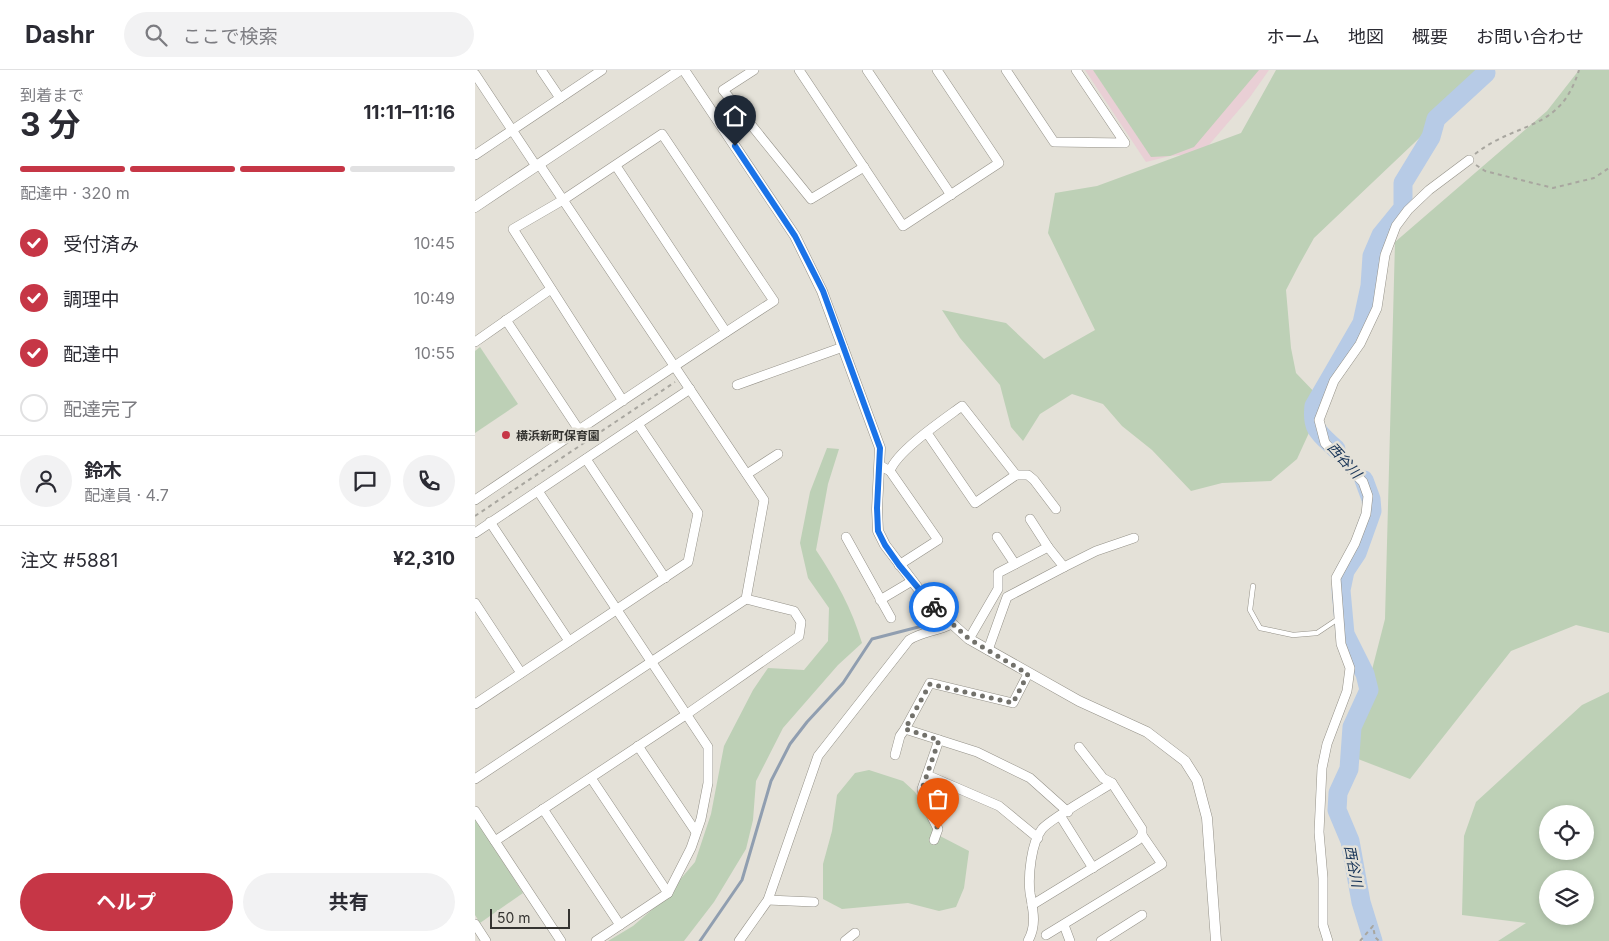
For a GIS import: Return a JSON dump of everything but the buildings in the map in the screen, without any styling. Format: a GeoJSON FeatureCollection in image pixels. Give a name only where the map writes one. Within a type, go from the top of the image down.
{"type":"FeatureCollection","features":[{"type":"Feature","properties":{"kind":"street"},"geometry":{"type":"LineString","coordinates":[[541,70],[560,98]]}},
{"type":"Feature","properties":{"kind":"street"},"geometry":{"type":"LineString","coordinates":[[475,155],[602,70]]}},
{"type":"Feature","properties":{"kind":"street"},"geometry":{"type":"LineString","coordinates":[[475,207],[682,70],[795,236],[823,291],[874,429],[885,468],[938,540],[899,565]]}},
{"type":"Feature","properties":{"kind":"street"},"geometry":{"type":"LineString","coordinates":[[754,70],[723,90],[811,199],[864,167]]}},
{"type":"Feature","properties":{"kind":"street"},"geometry":{"type":"LineString","coordinates":[[799,70],[903,226],[999,163],[937,70]]}},
{"type":"Feature","properties":{"kind":"street"},"geometry":{"type":"LineString","coordinates":[[867,70],[951,195]]}},
{"type":"Feature","properties":{"kind":"street"},"geometry":{"type":"LineString","coordinates":[[1007,70],[1055,142],[1125,143],[1076,70]]}},
{"type":"Feature","properties":{"kind":"street"},"geometry":{"type":"LineString","coordinates":[[475,74],[512,130],[563,200],[764,500],[746,599],[475,780]]}},
{"type":"Feature","properties":{"kind":"street"},"geometry":{"type":"LineString","coordinates":[[475,499],[623,401],[674,365],[774,301],[662,134],[563,200],[513,228],[623,401]]}},
{"type":"Feature","properties":{"kind":"street"},"geometry":{"type":"LineString","coordinates":[[1328,941],[1323,925],[1323,878],[1319,832],[1321,777],[1327,744],[1347,691],[1349,668],[1341,644],[1336,578],[1355,544],[1366,514],[1368,496],[1363,482],[1325,443],[1319,420],[1322,406],[1334,381],[1361,344],[1377,308],[1385,255],[1396,226],[1408,210],[1429,190],[1469,160]]}},
{"type":"Feature","properties":{"kind":"street"},"geometry":{"type":"LineString","coordinates":[[616,166],[725,332]]}},
{"type":"Feature","properties":{"kind":"street"},"geometry":{"type":"LineString","coordinates":[[475,342],[551,289]]}},
{"type":"Feature","properties":{"kind":"street"},"geometry":{"type":"LineString","coordinates":[[506,320],[579,430]]}},
{"type":"Feature","properties":{"kind":"street"},"geometry":{"type":"LineString","coordinates":[[737,385],[843,347]]}},
{"type":"Feature","properties":{"kind":"street"},"geometry":{"type":"LineString","coordinates":[[475,532],[690,389]]}},
{"type":"Feature","properties":{"kind":"street"},"geometry":{"type":"LineString","coordinates":[[1016,475],[962,406],[885,468],[877,508],[878,531],[885,545],[912,581],[951,624],[969,639],[1028,674],[1147,732],[1185,761],[1197,780],[1207,818],[1216,941]]}},
{"type":"Feature","properties":{"kind":"street"},"geometry":{"type":"LineString","coordinates":[[475,704],[688,562],[698,513],[638,424]]}},
{"type":"Feature","properties":{"kind":"street"},"geometry":{"type":"LineString","coordinates":[[927,433],[975,503],[1016,475],[1028,476],[1033,480],[1055,509]]}},
{"type":"Feature","properties":{"kind":"street"},"geometry":{"type":"LineString","coordinates":[[747,474],[778,454]]}},
{"type":"Feature","properties":{"kind":"street"},"geometry":{"type":"LineString","coordinates":[[586,459],[665,578]]}},
{"type":"Feature","properties":{"kind":"street"},"geometry":{"type":"LineString","coordinates":[[538,491],[708,747],[708,783],[701,819],[697,832],[668,893],[596,941]]}},
{"type":"Feature","properties":{"kind":"street"},"geometry":{"type":"LineString","coordinates":[[1030,519],[1064,567]]}},
{"type":"Feature","properties":{"kind":"street"},"geometry":{"type":"LineString","coordinates":[[491,522],[569,641]]}},
{"type":"Feature","properties":{"kind":"street"},"geometry":{"type":"LineString","coordinates":[[846,537],[891,618]]}},
{"type":"Feature","properties":{"kind":"street"},"geometry":{"type":"LineString","coordinates":[[997,537],[1015,564]]}},
{"type":"Feature","properties":{"kind":"street"},"geometry":{"type":"LineString","coordinates":[[988,650],[1007,598],[1096,551],[1134,538]]}},
{"type":"Feature","properties":{"kind":"street"},"geometry":{"type":"LineString","coordinates":[[969,639],[998,589],[999,573],[1048,547]]}},
{"type":"Feature","properties":{"kind":"street"},"geometry":{"type":"LineString","coordinates":[[880,600],[912,581]]}},
{"type":"Feature","properties":{"kind":"street"},"geometry":{"type":"LineString","coordinates":[[495,841],[687,714],[799,636],[801,622],[794,611],[746,599]]}},
{"type":"Feature","properties":{"kind":"street"},"geometry":{"type":"LineString","coordinates":[[475,604],[521,673]]}},
{"type":"Feature","properties":{"kind":"street"},"geometry":{"type":"LineString","coordinates":[[739,941],[768,900],[818,756],[909,640],[922,632],[939,630],[951,624]]}},
{"type":"Feature","properties":{"kind":"street"},"geometry":{"type":"LineString","coordinates":[[895,755],[900,736],[930,684],[1013,703],[1028,674]]}},
{"type":"Feature","properties":{"kind":"street"},"geometry":{"type":"LineString","coordinates":[[905,729],[977,752],[1030,778],[1064,814],[1093,868]]}},
{"type":"Feature","properties":{"kind":"street"},"geometry":{"type":"LineString","coordinates":[[934,840],[938,829],[925,803],[922,789],[939,740]]}},
{"type":"Feature","properties":{"kind":"street"},"geometry":{"type":"LineString","coordinates":[[638,746],[697,832]]}},
{"type":"Feature","properties":{"kind":"street"},"geometry":{"type":"LineString","coordinates":[[1046,935],[1162,864],[1112,783],[1103,778],[1079,747]]}},
{"type":"Feature","properties":{"kind":"street"},"geometry":{"type":"LineString","coordinates":[[927,774],[999,806],[1037,838]]}},
{"type":"Feature","properties":{"kind":"street"},"geometry":{"type":"LineString","coordinates":[[591,778],[668,893]]}},
{"type":"Feature","properties":{"kind":"street"},"geometry":{"type":"LineString","coordinates":[[1028,941],[1033,932],[1032,905],[1028,879],[1037,838],[1042,829],[1112,783]]}},
{"type":"Feature","properties":{"kind":"street"},"geometry":{"type":"LineString","coordinates":[[543,810],[620,925]]}},
{"type":"Feature","properties":{"kind":"street"},"geometry":{"type":"LineString","coordinates":[[475,811],[561,941]]}},
{"type":"Feature","properties":{"kind":"street"},"geometry":{"type":"LineString","coordinates":[[1032,905],[1138,840],[1143,835]]}},
{"type":"Feature","properties":{"kind":"street"},"geometry":{"type":"LineString","coordinates":[[768,900],[814,902]]}},
{"type":"Feature","properties":{"kind":"street"},"geometry":{"type":"LineString","coordinates":[[1101,941],[1142,914]]}},
{"type":"Feature","properties":{"kind":"street"},"geometry":{"type":"LineString","coordinates":[[475,924],[486,941]]}},
{"type":"Feature","properties":{"kind":"street"},"geometry":{"type":"LineString","coordinates":[[1064,925],[1070,941]]}},
{"type":"Feature","properties":{"kind":"street"},"geometry":{"type":"LineString","coordinates":[[845,941],[855,933]]}},
{"type":"Feature","properties":{"kind":"lane"},"geometry":{"type":"LineString","coordinates":[[1253,586],[1250,610],[1260,628],[1293,635],[1317,633],[1338,619]]}},
{"type":"Feature","properties":{"kind":"path"},"geometry":{"type":"LineString","coordinates":[[1579,70],[1573,89],[1557,111],[1501,138],[1476,152],[1469,160],[1485,171],[1553,188],[1594,178],[1609,168]]}},
{"type":"Feature","properties":{"kind":"path"},"geometry":{"type":"LineString","coordinates":[[475,516],[682,377]]}},
{"type":"Feature","properties":{"kind":"path"},"geometry":{"type":"LineString","coordinates":[[1360,941],[1373,926],[1375,937],[1379,941]]}},
{"type":"Feature","properties":{"kind":"shaded area"},"geometry":{"type":"Polygon","coordinates":[[[1085,70],[1269,70],[1250,97],[1202,153],[1170,156],[1146,162],[1085,70]]]}},
{"type":"Feature","properties":{"kind":"green space"},"geometry":{"type":"Polygon","coordinates":[[[1093,70],[1259,70],[1194,147],[1170,156],[1151,157],[1093,70]]]}},
{"type":"Feature","properties":{"kind":"green space"},"geometry":{"type":"Polygon","coordinates":[[[1276,70],[1491,70],[1314,238],[1286,290],[1291,348],[1296,373],[1320,398],[1313,424],[1297,459],[1271,481],[1222,483],[1191,491],[1152,450],[1122,426],[1103,404],[1072,394],[1040,414],[1023,441],[1011,427],[1000,385],[960,338],[942,310],[1006,323],[1044,359],[1095,330],[1048,233],[1055,193],[1097,186],[1241,133],[1276,70]]]}},
{"type":"Feature","properties":{"kind":"green space"},"geometry":{"type":"Polygon","coordinates":[[[1579,70],[1609,70],[1609,633],[1576,625],[1511,651],[1410,779],[1358,759],[1353,744],[1385,619],[1395,242],[1547,111],[1579,70]]]}},
{"type":"Feature","properties":{"kind":"green space"},"geometry":{"type":"Polygon","coordinates":[[[480,347],[518,404],[475,433],[475,351],[480,347]]]}},
{"type":"Feature","properties":{"kind":"green space"},"geometry":{"type":"Polygon","coordinates":[[[827,448],[839,449],[828,484],[816,550],[843,595],[862,643],[838,665],[783,728],[756,781],[753,820],[746,849],[714,902],[684,941],[608,941],[633,926],[661,902],[695,862],[711,814],[724,746],[753,690],[768,668],[804,670],[828,641],[829,608],[808,578],[800,543],[810,492],[827,448]]]}},
{"type":"Feature","properties":{"kind":"green space"},"geometry":{"type":"Polygon","coordinates":[[[1609,692],[1609,941],[1498,941],[1526,923],[1462,915],[1464,836],[1476,802],[1582,705],[1609,692]]]}},
{"type":"Feature","properties":{"kind":"green space"},"geometry":{"type":"Polygon","coordinates":[[[869,770],[903,781],[915,792],[940,836],[969,851],[964,888],[956,907],[939,911],[908,903],[842,909],[823,899],[823,864],[832,831],[837,795],[855,773],[869,770]]]}},
{"type":"Feature","properties":{"kind":"green space"},"geometry":{"type":"Polygon","coordinates":[[[475,818],[523,893],[480,923],[475,915],[475,818]]]}},
{"type":"Feature","properties":{"kind":"waterway","name":"西谷川"},"geometry":{"type":"LineString","coordinates":[[1336,449],[1321,435],[1315,426],[1314,406],[1362,323],[1370,286],[1372,256],[1381,235],[1403,208],[1403,183],[1431,137],[1436,119],[1486,73]]}},
{"type":"Feature","properties":{"kind":"waterway","name":"西谷川"},"geometry":{"type":"LineString","coordinates":[[1364,480],[1371,499],[1372,511],[1357,553],[1345,571],[1341,590],[1345,634],[1365,674],[1369,690],[1352,727],[1349,769],[1338,793],[1337,810],[1350,841],[1361,902],[1373,941]]}},
{"type":"Feature","properties":{"kind":"waterway"},"geometry":{"type":"LineString","coordinates":[[700,941],[742,880],[771,781],[790,744],[807,722],[843,683],[872,639],[930,624]]}},
{"type":"Feature","properties":{"kind":"way so far"},"geometry":{"type":"LineString","coordinates":[[934,607],[969,639],[1028,674],[1013,703],[939,684],[930,684],[905,729],[939,740],[922,789],[925,803],[938,829]]}},
{"type":"Feature","properties":{"kind":"place","name":"横浜新町保育園"},"geometry":{"type":"Point","coordinates":[506,435]}},
{"type":"Feature","properties":{"kind":"route"},"geometry":{"type":"LineString","coordinates":[[735,146],[795,236],[823,291],[880,448],[881,466],[877,508],[878,531],[899,565],[934,607]]}}]}
